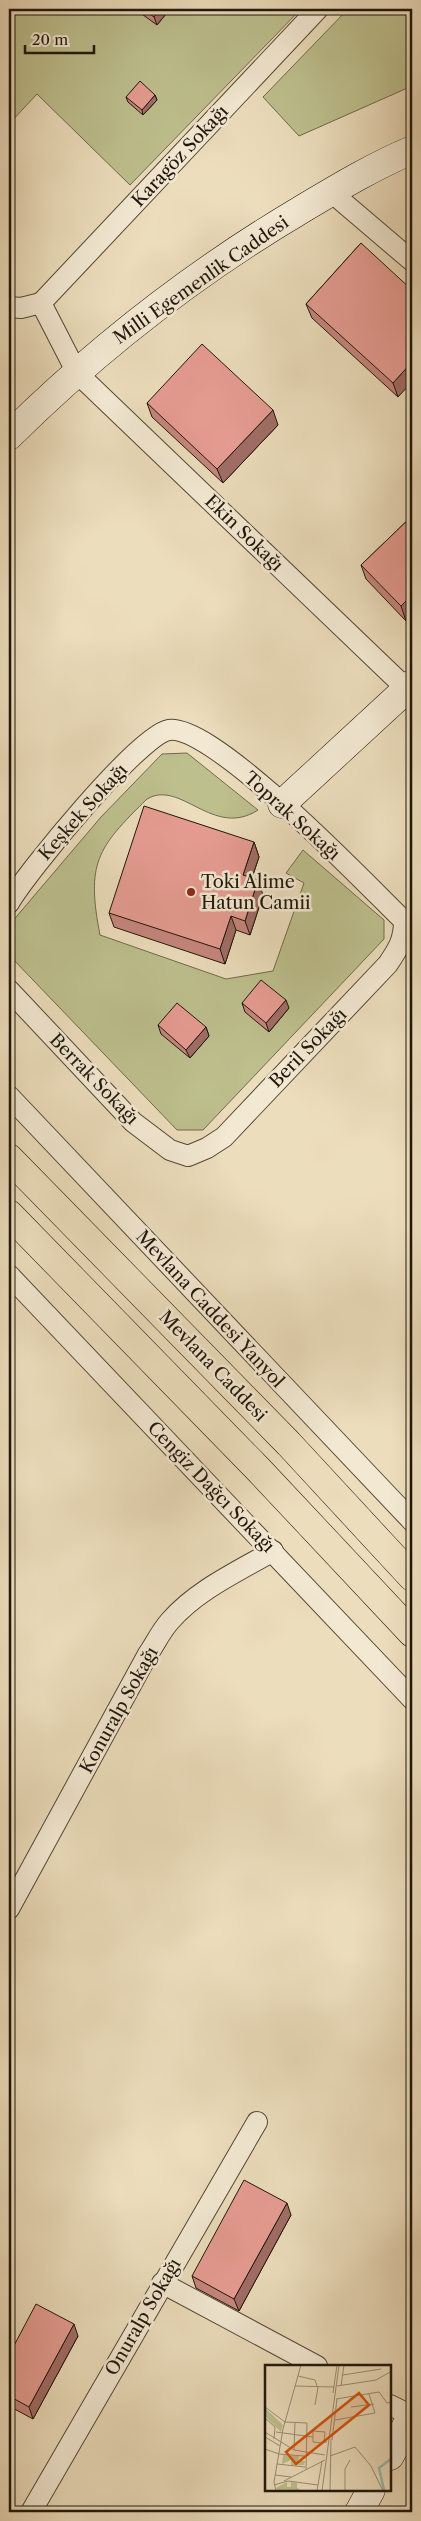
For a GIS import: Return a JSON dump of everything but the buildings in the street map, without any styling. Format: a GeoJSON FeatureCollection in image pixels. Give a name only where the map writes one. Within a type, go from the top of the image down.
{"type":"FeatureCollection","features":[{"type":"Feature","properties":{"kind":"main road","name":"Mevlana Caddesi"},"geometry":{"type":"LineString","coordinates":[[9,1158],[289,1444],[412,1577]]}},
{"type":"Feature","properties":{"kind":"main road"},"geometry":{"type":"LineString","coordinates":[[9,1214],[258,1469],[412,1633]]}},
{"type":"Feature","properties":{"kind":"street","name":"Karagöz Sokağı"},"geometry":{"type":"LineString","coordinates":[[41,303],[318,9]]}},
{"type":"Feature","properties":{"kind":"street","name":"Milli Egemenlik Caddesi"},"geometry":{"type":"LineString","coordinates":[[9,436],[77,373],[157,306],[273,226],[385,162],[412,150]]}},
{"type":"Feature","properties":{"kind":"street"},"geometry":{"type":"LineString","coordinates":[[331,192],[412,261]]}},
{"type":"Feature","properties":{"kind":"street"},"geometry":{"type":"LineString","coordinates":[[9,307],[21,308],[41,303]]}},
{"type":"Feature","properties":{"kind":"street","name":"Ekin Sokağı"},"geometry":{"type":"LineString","coordinates":[[41,303],[77,373],[410,689]]}},
{"type":"Feature","properties":{"kind":"street"},"geometry":{"type":"LineString","coordinates":[[282,804],[410,689]]}},
{"type":"Feature","properties":{"kind":"street","name":"Toprak Sokağı"},"geometry":{"type":"LineString","coordinates":[[168,730],[185,731],[199,738],[282,804],[404,921]]}},
{"type":"Feature","properties":{"kind":"street","name":"Keşkek Sokağı"},"geometry":{"type":"LineString","coordinates":[[9,903],[17,889],[54,842],[116,773],[141,749],[168,730]]}},
{"type":"Feature","properties":{"kind":"street","name":"Beril Sokağı"},"geometry":{"type":"LineString","coordinates":[[188,1156],[207,1148],[224,1136],[388,964],[402,944],[404,921]]}},
{"type":"Feature","properties":{"kind":"street","name":"Berrak Sokağı"},"geometry":{"type":"LineString","coordinates":[[9,990],[133,1122],[170,1150],[188,1156]]}},
{"type":"Feature","properties":{"kind":"street","name":"Mevlana Caddesi Yanyol"},"geometry":{"type":"LineString","coordinates":[[9,1096],[412,1521]]}},
{"type":"Feature","properties":{"kind":"street","name":"Cengiz Dağcı Sokağı"},"geometry":{"type":"LineString","coordinates":[[9,1275],[412,1699]]}},
{"type":"Feature","properties":{"kind":"street","name":"Konuralp Sokağı"},"geometry":{"type":"LineString","coordinates":[[9,1909],[148,1654],[168,1623],[186,1604],[273,1551]]}},
{"type":"Feature","properties":{"kind":"street","name":"Onuralp Sokağı"},"geometry":{"type":"LineString","coordinates":[[30,2512],[257,2122]]}},
{"type":"Feature","properties":{"kind":"street"},"geometry":{"type":"LineString","coordinates":[[162,2283],[315,2365]]}},
{"type":"Feature","properties":{"kind":"street"},"geometry":{"type":"LineString","coordinates":[[391,2406],[412,2416],[391,2454]]}},
{"type":"Feature","properties":{"kind":"green space"},"geometry":{"type":"Polygon","coordinates":[[[9,9],[301,9],[130,185],[37,94],[9,124],[9,9]]]}},
{"type":"Feature","properties":{"kind":"green space"},"geometry":{"type":"Polygon","coordinates":[[[348,9],[412,9],[412,86],[299,136],[263,97],[348,9]]]}},
{"type":"Feature","properties":{"kind":"green space"},"geometry":{"type":"Polygon","coordinates":[[[187,753],[258,810],[242,817],[226,818],[212,814],[172,796],[160,795],[147,799],[117,831],[106,845],[100,858],[94,890],[100,935],[226,979],[273,971],[304,883],[286,873],[303,850],[384,920],[384,939],[203,1130],[177,1130],[9,955],[11,923],[101,817],[162,754],[187,753]]]}},
{"type":"Feature","properties":{"kind":"place","name":"Toki Alime Hatun Camii"},"geometry":{"type":"Point","coordinates":[191,892]}}]}
